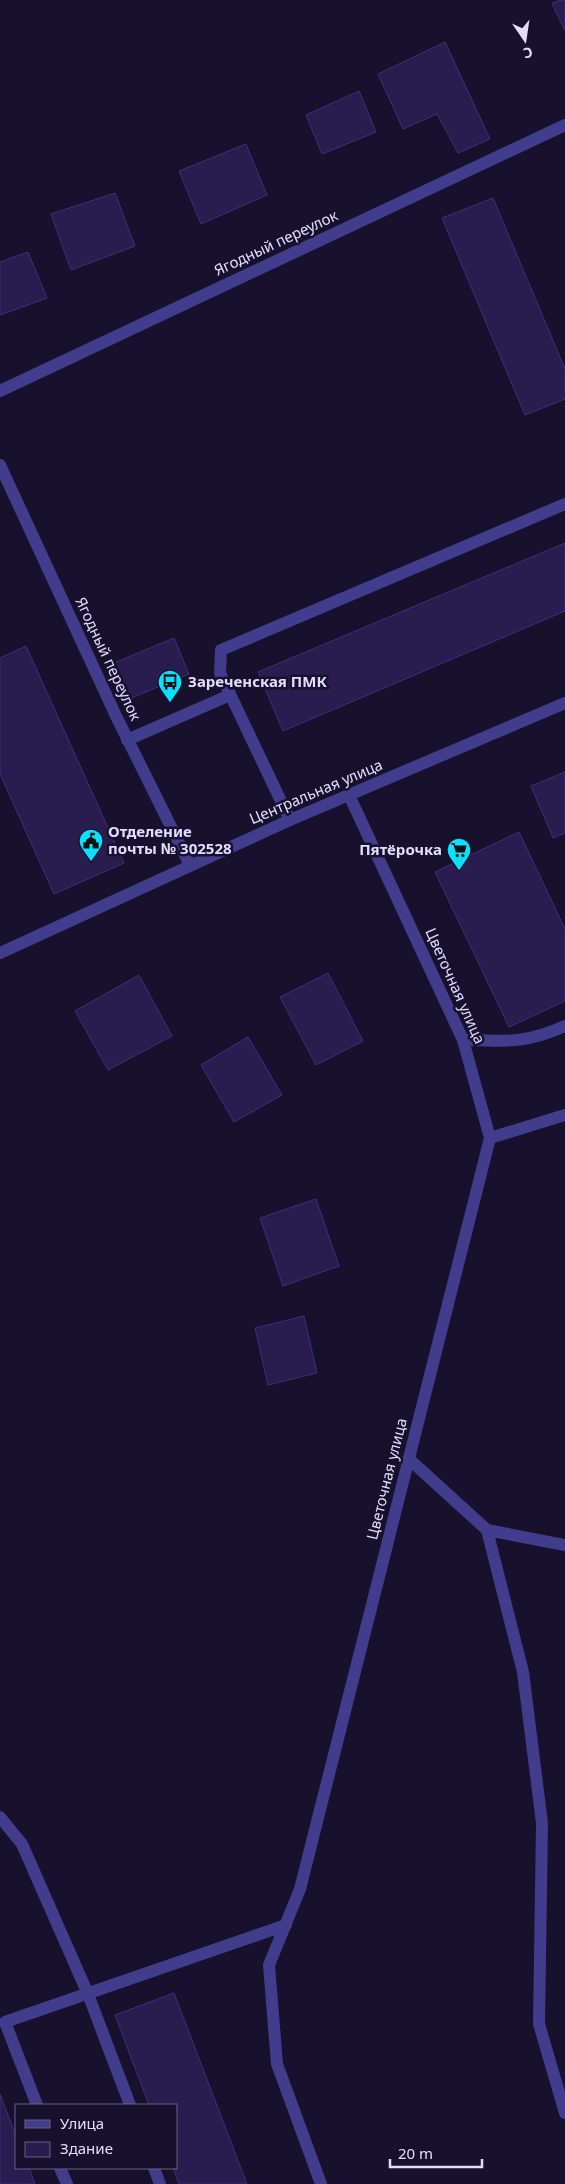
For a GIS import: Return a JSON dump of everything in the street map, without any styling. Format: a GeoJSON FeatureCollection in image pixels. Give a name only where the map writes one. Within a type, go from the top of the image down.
{"type":"FeatureCollection","features":[{"type":"Feature","properties":{"kind":"street","name":"Ягодный переулок"},"geometry":{"type":"LineString","coordinates":[[0,391],[565,125]]}},
{"type":"Feature","properties":{"kind":"street","name":"Ягодный переулок"},"geometry":{"type":"LineString","coordinates":[[0,465],[128,740],[190,864]]}},
{"type":"Feature","properties":{"kind":"street"},"geometry":{"type":"LineString","coordinates":[[290,820],[220,673],[221,650],[565,504]]}},
{"type":"Feature","properties":{"kind":"street"},"geometry":{"type":"LineString","coordinates":[[128,740],[230,695]]}},
{"type":"Feature","properties":{"kind":"street","name":"Центральная улица"},"geometry":{"type":"LineString","coordinates":[[0,953],[190,864],[565,703]]}},
{"type":"Feature","properties":{"kind":"street","name":"Цветочная улица"},"geometry":{"type":"LineString","coordinates":[[320,2184],[277,2064],[269,1965],[300,1889],[490,1138],[463,1040],[350,795]]}},
{"type":"Feature","properties":{"kind":"street"},"geometry":{"type":"LineString","coordinates":[[463,1040],[515,1042],[547,1034],[565,1026]]}},
{"type":"Feature","properties":{"kind":"street"},"geometry":{"type":"LineString","coordinates":[[490,1138],[565,1114]]}},
{"type":"Feature","properties":{"kind":"street"},"geometry":{"type":"LineString","coordinates":[[409,1459],[487,1530],[565,1546]]}},
{"type":"Feature","properties":{"kind":"street"},"geometry":{"type":"LineString","coordinates":[[487,1530],[523,1672],[542,1823],[539,2024],[565,2113]]}},
{"type":"Feature","properties":{"kind":"street"},"geometry":{"type":"LineString","coordinates":[[0,1817],[22,1844],[88,1994],[130,2104]]}},
{"type":"Feature","properties":{"kind":"street"},"geometry":{"type":"LineString","coordinates":[[36,2104],[5,2022],[286,1925]]}},
{"type":"Feature","properties":{"kind":"street"},"geometry":{"type":"LineString","coordinates":[[60,2169],[67,2184]]}},
{"type":"Feature","properties":{"kind":"street"},"geometry":{"type":"LineString","coordinates":[[154,2169],[160,2184]]}},
{"type":"Feature","properties":{"kind":"building"},"geometry":{"type":"Polygon","coordinates":[[[565,0],[565,31],[552,3],[565,0]]]}},
{"type":"Feature","properties":{"kind":"building"},"geometry":{"type":"Polygon","coordinates":[[[445,42],[490,139],[458,153],[437,114],[403,129],[378,74],[445,42]]]}},
{"type":"Feature","properties":{"kind":"building"},"geometry":{"type":"Polygon","coordinates":[[[359,91],[376,132],[322,154],[306,115],[359,91]]]}},
{"type":"Feature","properties":{"kind":"building"},"geometry":{"type":"Polygon","coordinates":[[[246,144],[267,195],[201,224],[179,171],[246,144]]]}},
{"type":"Feature","properties":{"kind":"building"},"geometry":{"type":"Polygon","coordinates":[[[115,193],[135,246],[71,270],[51,214],[115,193]]]}},
{"type":"Feature","properties":{"kind":"building"},"geometry":{"type":"Polygon","coordinates":[[[493,198],[565,369],[565,399],[525,415],[442,218],[493,198]]]}},
{"type":"Feature","properties":{"kind":"building"},"geometry":{"type":"Polygon","coordinates":[[[28,252],[47,298],[0,315],[0,262],[28,252]]]}},
{"type":"Feature","properties":{"kind":"building"},"geometry":{"type":"Polygon","coordinates":[[[565,543],[565,611],[283,731],[258,672],[565,543]]]}},
{"type":"Feature","properties":{"kind":"building"},"geometry":{"type":"Polygon","coordinates":[[[174,638],[189,674],[124,701],[109,665],[174,638]]]}},
{"type":"Feature","properties":{"kind":"building"},"geometry":{"type":"Polygon","coordinates":[[[26,646],[124,863],[54,894],[0,774],[0,658],[26,646]]]}},
{"type":"Feature","properties":{"kind":"building"},"geometry":{"type":"Polygon","coordinates":[[[565,772],[565,833],[553,838],[531,786],[565,772]]]}},
{"type":"Feature","properties":{"kind":"building"},"geometry":{"type":"Polygon","coordinates":[[[519,832],[565,929],[565,1001],[509,1027],[435,872],[519,832]]]}},
{"type":"Feature","properties":{"kind":"building"},"geometry":{"type":"Polygon","coordinates":[[[328,973],[363,1041],[316,1065],[280,997],[328,973]]]}},
{"type":"Feature","properties":{"kind":"building"},"geometry":{"type":"Polygon","coordinates":[[[139,975],[172,1036],[108,1070],[75,1011],[139,975]]]}},
{"type":"Feature","properties":{"kind":"building"},"geometry":{"type":"Polygon","coordinates":[[[248,1037],[282,1095],[234,1122],[201,1065],[248,1037]]]}},
{"type":"Feature","properties":{"kind":"building"},"geometry":{"type":"Polygon","coordinates":[[[316,1199],[339,1266],[283,1286],[260,1218],[316,1199]]]}},
{"type":"Feature","properties":{"kind":"building"},"geometry":{"type":"Polygon","coordinates":[[[304,1316],[317,1373],[268,1385],[255,1328],[304,1316]]]}},
{"type":"Feature","properties":{"kind":"building"},"geometry":{"type":"Polygon","coordinates":[[[174,1993],[247,2184],[179,2184],[173,2169],[178,2169],[178,2104],[149,2104],[115,2015],[174,1993]]]}},
{"type":"Feature","properties":{"kind":"building"},"geometry":{"type":"Polygon","coordinates":[[[0,2094],[15,2133],[15,2169],[29,2169],[35,2184],[0,2184],[0,2094]]]}},
{"type":"Feature","properties":{"kind":"place","name":"Зареченская ПМК"},"geometry":{"type":"Point","coordinates":[170,703]}},
{"type":"Feature","properties":{"kind":"place","name":"Отделение почты № 302528"},"geometry":{"type":"Point","coordinates":[91,862]}},
{"type":"Feature","properties":{"kind":"place","name":"Пятёрочка"},"geometry":{"type":"Point","coordinates":[459,871]}}]}
